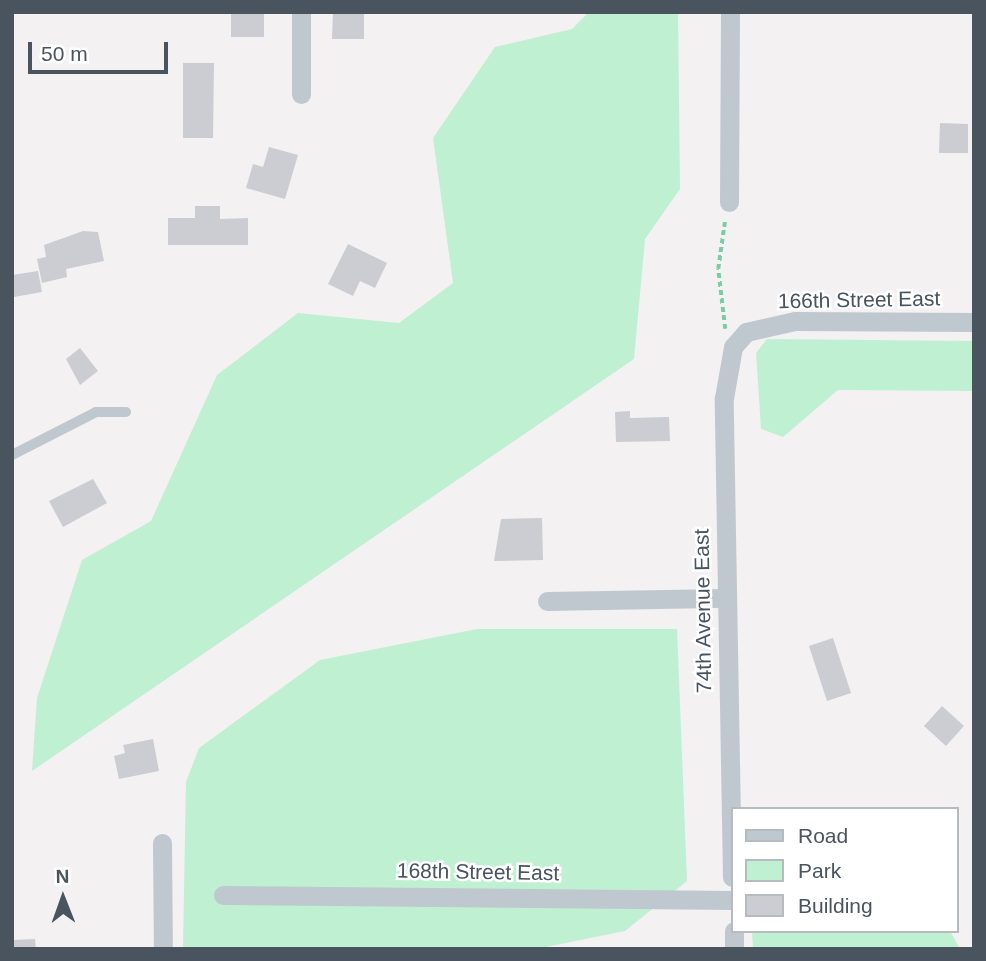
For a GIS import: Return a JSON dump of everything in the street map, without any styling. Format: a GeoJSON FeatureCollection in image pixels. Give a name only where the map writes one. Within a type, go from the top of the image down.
{"type":"FeatureCollection","features":[{"type":"Feature","properties":{"kind":"street"},"geometry":{"type":"LineString","coordinates":[[301,12],[301,94]]}},
{"type":"Feature","properties":{"kind":"street"},"geometry":{"type":"LineString","coordinates":[[729,202],[730,12]]}},
{"type":"Feature","properties":{"kind":"street","name":"166th Street East"},"geometry":{"type":"LineString","coordinates":[[739,339],[795,321],[974,322]]}},
{"type":"Feature","properties":{"kind":"street","name":"74th Avenue East"},"geometry":{"type":"LineString","coordinates":[[730,807],[724,368],[739,339]]}},
{"type":"Feature","properties":{"kind":"street"},"geometry":{"type":"LineString","coordinates":[[547,601],[726,598]]}},
{"type":"Feature","properties":{"kind":"street"},"geometry":{"type":"LineString","coordinates":[[162,842],[163,949]]}},
{"type":"Feature","properties":{"kind":"street","name":"168th Street East"},"geometry":{"type":"LineString","coordinates":[[223,895],[730,900]]}},
{"type":"Feature","properties":{"kind":"lane"},"geometry":{"type":"LineString","coordinates":[[12,455],[96,412],[126,412]]}},
{"type":"Feature","properties":{"kind":"path"},"geometry":{"type":"LineString","coordinates":[[729,202],[718,269],[718,315],[739,339]]}},
{"type":"Feature","properties":{"kind":"green space"},"geometry":{"type":"Polygon","coordinates":[[[589,12],[678,12],[680,189],[645,239],[634,359],[32,771],[37,698],[82,560],[151,521],[217,375],[298,313],[399,323],[453,283],[433,138],[495,47],[572,29],[589,12]]]}},
{"type":"Feature","properties":{"kind":"green space"},"geometry":{"type":"Polygon","coordinates":[[[767,339],[974,341],[974,391],[838,390],[783,437],[761,429],[756,353],[767,339]]]}},
{"type":"Feature","properties":{"kind":"green space"},"geometry":{"type":"Polygon","coordinates":[[[477,629],[677,629],[687,881],[625,931],[536,949],[183,949],[186,782],[199,748],[320,660],[477,629]]]}},
{"type":"Feature","properties":{"kind":"green space"},"geometry":{"type":"Polygon","coordinates":[[[752,933],[951,933],[960,949],[753,949],[752,933]]]}},
{"type":"Feature","properties":{"kind":"building"},"geometry":{"type":"Polygon","coordinates":[[[231,12],[264,12],[264,37],[231,37],[231,12]]]}},
{"type":"Feature","properties":{"kind":"building"},"geometry":{"type":"Polygon","coordinates":[[[333,12],[364,12],[364,39],[332,39],[333,12]]]}},
{"type":"Feature","properties":{"kind":"building"},"geometry":{"type":"Polygon","coordinates":[[[183,63],[214,63],[213,138],[183,138],[183,63]]]}},
{"type":"Feature","properties":{"kind":"building"},"geometry":{"type":"Polygon","coordinates":[[[940,123],[968,124],[968,153],[939,153],[940,123]]]}},
{"type":"Feature","properties":{"kind":"building"},"geometry":{"type":"Polygon","coordinates":[[[269,147],[298,155],[285,199],[246,188],[253,164],[263,167],[269,147]]]}},
{"type":"Feature","properties":{"kind":"building"},"geometry":{"type":"Polygon","coordinates":[[[195,206],[220,206],[220,219],[248,218],[248,245],[168,245],[168,218],[195,218],[195,206]]]}},
{"type":"Feature","properties":{"kind":"building"},"geometry":{"type":"Polygon","coordinates":[[[83,231],[98,232],[104,261],[66,269],[67,277],[42,283],[37,259],[46,257],[44,245],[83,231]]]}},
{"type":"Feature","properties":{"kind":"building"},"geometry":{"type":"Polygon","coordinates":[[[348,244],[387,263],[375,288],[360,281],[353,296],[328,284],[348,244]]]}},
{"type":"Feature","properties":{"kind":"building"},"geometry":{"type":"Polygon","coordinates":[[[38,271],[42,292],[14,297],[12,275],[38,271]]]}},
{"type":"Feature","properties":{"kind":"building"},"geometry":{"type":"Polygon","coordinates":[[[80,348],[98,371],[80,385],[66,359],[80,348]]]}},
{"type":"Feature","properties":{"kind":"building"},"geometry":{"type":"Polygon","coordinates":[[[630,411],[630,418],[669,417],[670,441],[616,442],[615,412],[630,411]]]}},
{"type":"Feature","properties":{"kind":"building"},"geometry":{"type":"Polygon","coordinates":[[[93,479],[107,503],[63,527],[49,501],[93,479]]]}},
{"type":"Feature","properties":{"kind":"building"},"geometry":{"type":"Polygon","coordinates":[[[542,518],[543,560],[494,561],[501,519],[542,518]]]}},
{"type":"Feature","properties":{"kind":"building"},"geometry":{"type":"Polygon","coordinates":[[[833,638],[851,693],[827,701],[809,646],[833,638]]]}},
{"type":"Feature","properties":{"kind":"building"},"geometry":{"type":"Polygon","coordinates":[[[942,706],[964,726],[946,746],[924,726],[942,706]]]}},
{"type":"Feature","properties":{"kind":"building"},"geometry":{"type":"Polygon","coordinates":[[[153,739],[159,771],[119,779],[114,756],[125,753],[123,745],[153,739]]]}},
{"type":"Feature","properties":{"kind":"building"},"geometry":{"type":"Polygon","coordinates":[[[35,939],[36,949],[14,949],[13,940],[35,939]]]}}]}
